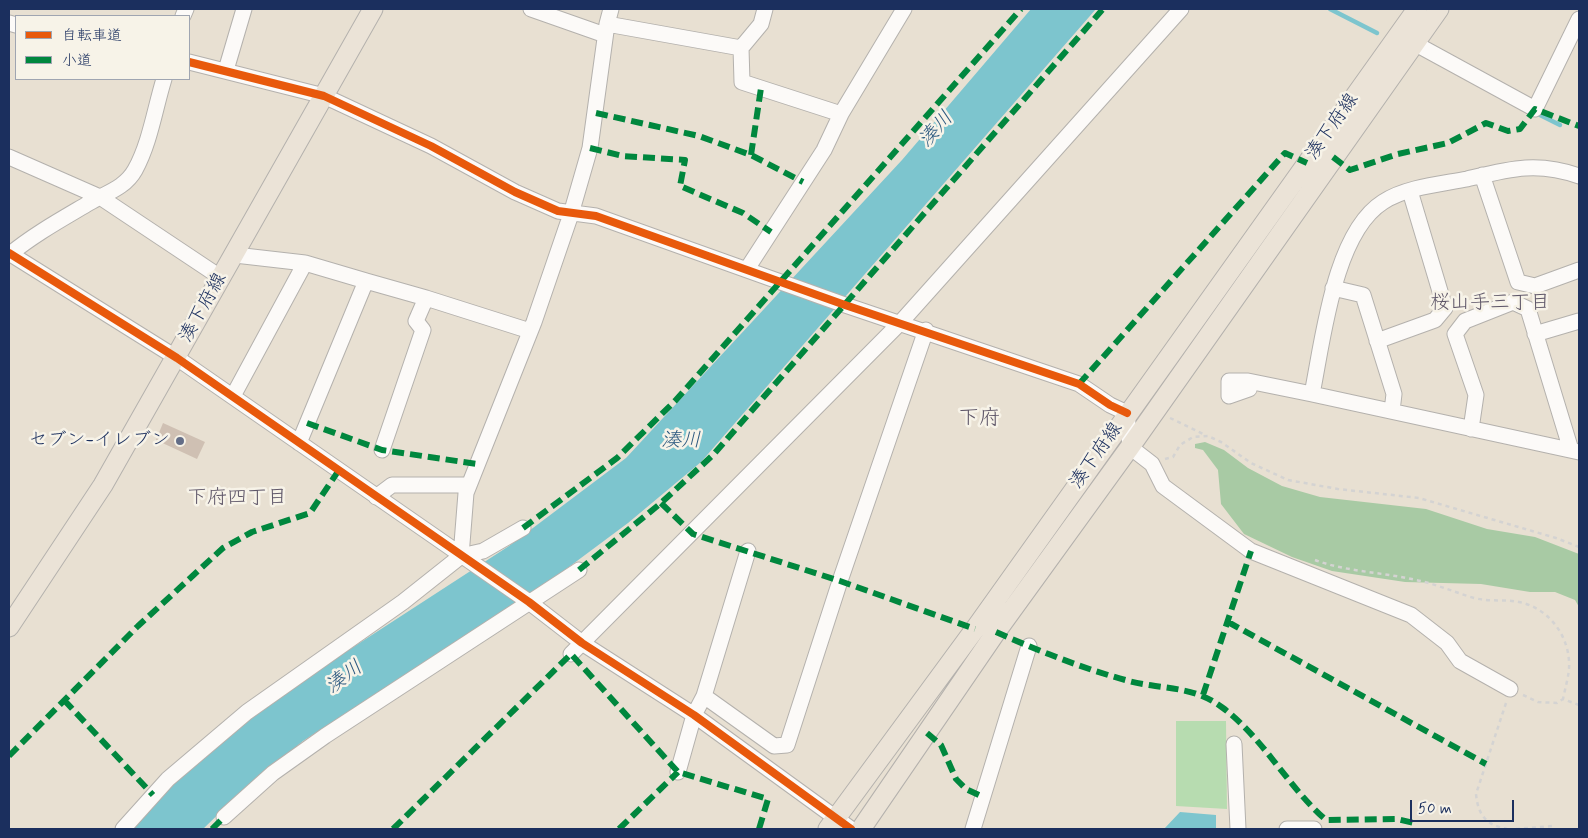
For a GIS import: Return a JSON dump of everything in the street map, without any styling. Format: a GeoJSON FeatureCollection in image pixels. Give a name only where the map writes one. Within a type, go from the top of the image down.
{"type":"FeatureCollection","features":[{"type":"Feature","properties":{"kind":"main road","name":"湊下府線"},"geometry":{"type":"LineString","coordinates":[[9,627],[104,485],[373,9]]}},
{"type":"Feature","properties":{"kind":"main road","name":"湊下府線"},"geometry":{"type":"LineString","coordinates":[[832,823],[974,629],[1417,9]]}},
{"type":"Feature","properties":{"kind":"main road","name":"湊下府線"},"geometry":{"type":"LineString","coordinates":[[861,829],[996,632],[1130,447],[1439,9]]}},
{"type":"Feature","properties":{"kind":"street"},"geometry":{"type":"LineString","coordinates":[[226,70],[244,9]]}},
{"type":"Feature","properties":{"kind":"street"},"geometry":{"type":"LineString","coordinates":[[531,9],[741,48]]}},
{"type":"Feature","properties":{"kind":"street"},"geometry":{"type":"LineString","coordinates":[[765,9],[761,24],[741,48],[742,82],[840,114]]}},
{"type":"Feature","properties":{"kind":"street"},"geometry":{"type":"LineString","coordinates":[[747,269],[824,150],[840,114],[904,9]]}},
{"type":"Feature","properties":{"kind":"street"},"geometry":{"type":"LineString","coordinates":[[576,648],[901,322],[1181,9]]}},
{"type":"Feature","properties":{"kind":"street"},"geometry":{"type":"LineString","coordinates":[[1414,43],[1535,109],[1579,20]]}},
{"type":"Feature","properties":{"kind":"street"},"geometry":{"type":"LineString","coordinates":[[461,556],[466,493],[530,331],[571,214],[590,148],[608,23]]}},
{"type":"Feature","properties":{"kind":"street"},"geometry":{"type":"LineString","coordinates":[[190,62],[324,96],[431,146],[515,192],[571,214],[596,216],[845,305],[926,330],[1079,384],[1110,405],[1127,413],[1130,447],[1152,464],[1163,486],[1251,551],[1411,616],[1447,643],[1460,661],[1510,690]]}},
{"type":"Feature","properties":{"kind":"street"},"geometry":{"type":"LineString","coordinates":[[164,80],[146,142],[135,171],[119,188],[100,197],[9,254],[177,358],[233,396],[529,602],[576,648],[694,715],[832,823],[851,829]]}},
{"type":"Feature","properties":{"kind":"street"},"geometry":{"type":"LineString","coordinates":[[9,157],[100,197],[220,277]]}},
{"type":"Feature","properties":{"kind":"street"},"geometry":{"type":"LineString","coordinates":[[1312,394],[1334,288],[1346,250],[1362,222],[1383,202],[1410,191],[1519,167],[1558,168],[1579,176]]}},
{"type":"Feature","properties":{"kind":"street"},"geometry":{"type":"LineString","coordinates":[[1482,175],[1518,282],[1535,286],[1579,270]]}},
{"type":"Feature","properties":{"kind":"street"},"geometry":{"type":"LineString","coordinates":[[1378,341],[1435,320],[1445,308],[1410,191]]}},
{"type":"Feature","properties":{"kind":"street"},"geometry":{"type":"LineString","coordinates":[[235,255],[305,263],[426,298],[530,331]]}},
{"type":"Feature","properties":{"kind":"street"},"geometry":{"type":"LineString","coordinates":[[233,396],[305,263]]}},
{"type":"Feature","properties":{"kind":"street"},"geometry":{"type":"LineString","coordinates":[[299,443],[366,281]]}},
{"type":"Feature","properties":{"kind":"street"},"geometry":{"type":"LineString","coordinates":[[1334,288],[1363,295],[1394,394],[1392,411]]}},
{"type":"Feature","properties":{"kind":"street"},"geometry":{"type":"LineString","coordinates":[[382,450],[423,330],[416,321],[426,298]]}},
{"type":"Feature","properties":{"kind":"street"},"geometry":{"type":"LineString","coordinates":[[1471,429],[1476,395],[1455,334],[1465,321],[1513,302],[1528,309],[1575,451]]}},
{"type":"Feature","properties":{"kind":"street"},"geometry":{"type":"LineString","coordinates":[[1535,334],[1579,322]]}},
{"type":"Feature","properties":{"kind":"street"},"geometry":{"type":"LineString","coordinates":[[704,696],[774,746],[787,745],[840,581],[926,330]]}},
{"type":"Feature","properties":{"kind":"street"},"geometry":{"type":"LineString","coordinates":[[1248,381],[1575,451]]}},
{"type":"Feature","properties":{"kind":"street"},"geometry":{"type":"LineString","coordinates":[[376,497],[392,485],[469,485]]}},
{"type":"Feature","properties":{"kind":"street"},"geometry":{"type":"LineString","coordinates":[[123,829],[168,779],[247,712],[403,602],[461,556],[483,551],[523,528]]}},
{"type":"Feature","properties":{"kind":"street"},"geometry":{"type":"LineString","coordinates":[[678,772],[694,715],[704,696],[748,551]]}},
{"type":"Feature","properties":{"kind":"street"},"geometry":{"type":"LineString","coordinates":[[224,817],[272,773],[325,736],[579,570]]}},
{"type":"Feature","properties":{"kind":"street"},"geometry":{"type":"LineString","coordinates":[[973,829],[1029,646]]}},
{"type":"Feature","properties":{"kind":"street"},"geometry":{"type":"LineString","coordinates":[[1234,744],[1238,829]]}},
{"type":"Feature","properties":{"kind":"street"},"geometry":{"type":"LineString","coordinates":[[1287,829],[1314,829]]}},
{"type":"Feature","properties":{"kind":"path"},"geometry":{"type":"LineString","coordinates":[[1165,415],[1221,442],[1251,462],[1288,480],[1338,489],[1419,498],[1556,538],[1579,547]]}},
{"type":"Feature","properties":{"kind":"path"},"geometry":{"type":"LineString","coordinates":[[1152,464],[1173,457],[1180,445],[1193,437],[1208,436]]}},
{"type":"Feature","properties":{"kind":"path"},"geometry":{"type":"LineString","coordinates":[[1314,559],[1331,566],[1415,580],[1475,598],[1498,602],[1516,601],[1536,606],[1560,632],[1568,648],[1569,669],[1563,699],[1557,703],[1543,703],[1510,690],[1476,794],[1477,806],[1484,820],[1496,827],[1507,829]]}},
{"type":"Feature","properties":{"kind":"path"},"geometry":{"type":"LineString","coordinates":[[1563,699],[1579,704]]}},
{"type":"Feature","properties":{"kind":"path"},"geometry":{"type":"LineString","coordinates":[[1516,829],[1553,826]]}},
{"type":"Feature","properties":{"kind":"green space"},"geometry":{"type":"Polygon","coordinates":[[[1205,442],[1224,450],[1248,468],[1282,486],[1320,497],[1426,509],[1487,529],[1535,537],[1579,554],[1579,607],[1575,600],[1555,592],[1530,592],[1481,584],[1405,582],[1332,571],[1292,557],[1244,534],[1221,504],[1218,470],[1203,450],[1195,448],[1195,444],[1205,442]]]}},
{"type":"Feature","properties":{"kind":"green space"},"geometry":{"type":"Polygon","coordinates":[[[1176,721],[1226,721],[1227,809],[1176,806],[1176,721]]]}},
{"type":"Feature","properties":{"kind":"water","name":"湊川"},"geometry":{"type":"Polygon","coordinates":[[[1031,9],[1096,9],[701,462],[628,523],[542,587],[303,741],[235,798],[203,829],[130,829],[161,795],[247,722],[301,681],[509,546],[626,458],[902,160],[1031,9]]]}},
{"type":"Feature","properties":{"kind":"water"},"geometry":{"type":"Polygon","coordinates":[[[1180,812],[1216,815],[1216,829],[1164,829],[1180,812]]]}},
{"type":"Feature","properties":{"kind":"building","name":"セブン-イレブン"},"geometry":{"type":"Polygon","coordinates":[[[163,423],[205,442],[197,459],[156,440],[163,423]]]}},
{"type":"Feature","properties":{"kind":"waterway"},"geometry":{"type":"LineString","coordinates":[[1330,9],[1377,33]]}},
{"type":"Feature","properties":{"kind":"waterway"},"geometry":{"type":"LineString","coordinates":[[1534,112],[1560,125]]}},
{"type":"Feature","properties":{"kind":"marked path"},"geometry":{"type":"LineString","coordinates":[[523,528],[617,458],[675,401],[1021,9]]}},
{"type":"Feature","properties":{"kind":"marked path"},"geometry":{"type":"LineString","coordinates":[[579,570],[661,503],[713,455],[1103,9]]}},
{"type":"Feature","properties":{"kind":"marked path"},"geometry":{"type":"LineString","coordinates":[[751,155],[761,88]]}},
{"type":"Feature","properties":{"kind":"marked path"},"geometry":{"type":"LineString","coordinates":[[1333,157],[1350,170],[1398,154],[1448,143],[1486,123],[1508,131],[1520,129],[1535,109],[1579,126]]}},
{"type":"Feature","properties":{"kind":"marked path"},"geometry":{"type":"LineString","coordinates":[[596,113],[699,136],[751,155],[803,182]]}},
{"type":"Feature","properties":{"kind":"marked path"},"geometry":{"type":"LineString","coordinates":[[590,148],[623,156],[685,160],[680,186],[743,213],[771,232]]}},
{"type":"Feature","properties":{"kind":"marked path"},"geometry":{"type":"LineString","coordinates":[[1079,384],[1285,153],[1307,163]]}},
{"type":"Feature","properties":{"kind":"marked path"},"geometry":{"type":"LineString","coordinates":[[307,423],[382,450],[477,464]]}},
{"type":"Feature","properties":{"kind":"marked path"},"geometry":{"type":"LineString","coordinates":[[9,756],[138,626],[223,548],[252,532],[310,513],[339,470]]}},
{"type":"Feature","properties":{"kind":"marked path"},"geometry":{"type":"LineString","coordinates":[[661,503],[693,534],[840,581],[975,629]]}},
{"type":"Feature","properties":{"kind":"marked path"},"geometry":{"type":"LineString","coordinates":[[1203,695],[1251,551]]}},
{"type":"Feature","properties":{"kind":"marked path"},"geometry":{"type":"LineString","coordinates":[[1228,622],[1486,764]]}},
{"type":"Feature","properties":{"kind":"marked path"},"geometry":{"type":"LineString","coordinates":[[996,632],[1045,653],[1095,671],[1142,684],[1189,692],[1212,701],[1238,720],[1264,748],[1312,807],[1326,820],[1397,819],[1414,823]]}},
{"type":"Feature","properties":{"kind":"marked path"},"geometry":{"type":"LineString","coordinates":[[393,829],[571,654],[678,772],[768,799],[759,829]]}},
{"type":"Feature","properties":{"kind":"marked path"},"geometry":{"type":"LineString","coordinates":[[64,700],[153,795]]}},
{"type":"Feature","properties":{"kind":"marked path"},"geometry":{"type":"LineString","coordinates":[[927,733],[941,745],[956,779],[966,789],[983,797]]}},
{"type":"Feature","properties":{"kind":"marked path"},"geometry":{"type":"LineString","coordinates":[[619,829],[678,772]]}},
{"type":"Feature","properties":{"kind":"marked path"},"geometry":{"type":"LineString","coordinates":[[212,829],[224,817]]}},
{"type":"Feature","properties":{"kind":"cycle path"},"geometry":{"type":"LineString","coordinates":[[190,62],[324,96],[431,146],[515,192],[558,211],[596,216],[845,305],[1079,384],[1110,405],[1127,413]]}},
{"type":"Feature","properties":{"kind":"cycle path"},"geometry":{"type":"LineString","coordinates":[[9,253],[177,358],[529,602],[582,643],[694,715],[851,829]]}},
{"type":"Feature","properties":{"kind":"place","name":"セブン-イレブン"},"geometry":{"type":"Point","coordinates":[180,441]}},
{"type":"Feature","properties":{"kind":"district","name":"桜山手三丁目"},"geometry":{"type":"Point","coordinates":[1490,304]}},
{"type":"Feature","properties":{"kind":"district","name":"下府"},"geometry":{"type":"Point","coordinates":[979,420]}},
{"type":"Feature","properties":{"kind":"district","name":"下府四丁目"},"geometry":{"type":"Point","coordinates":[237,499]}}]}
